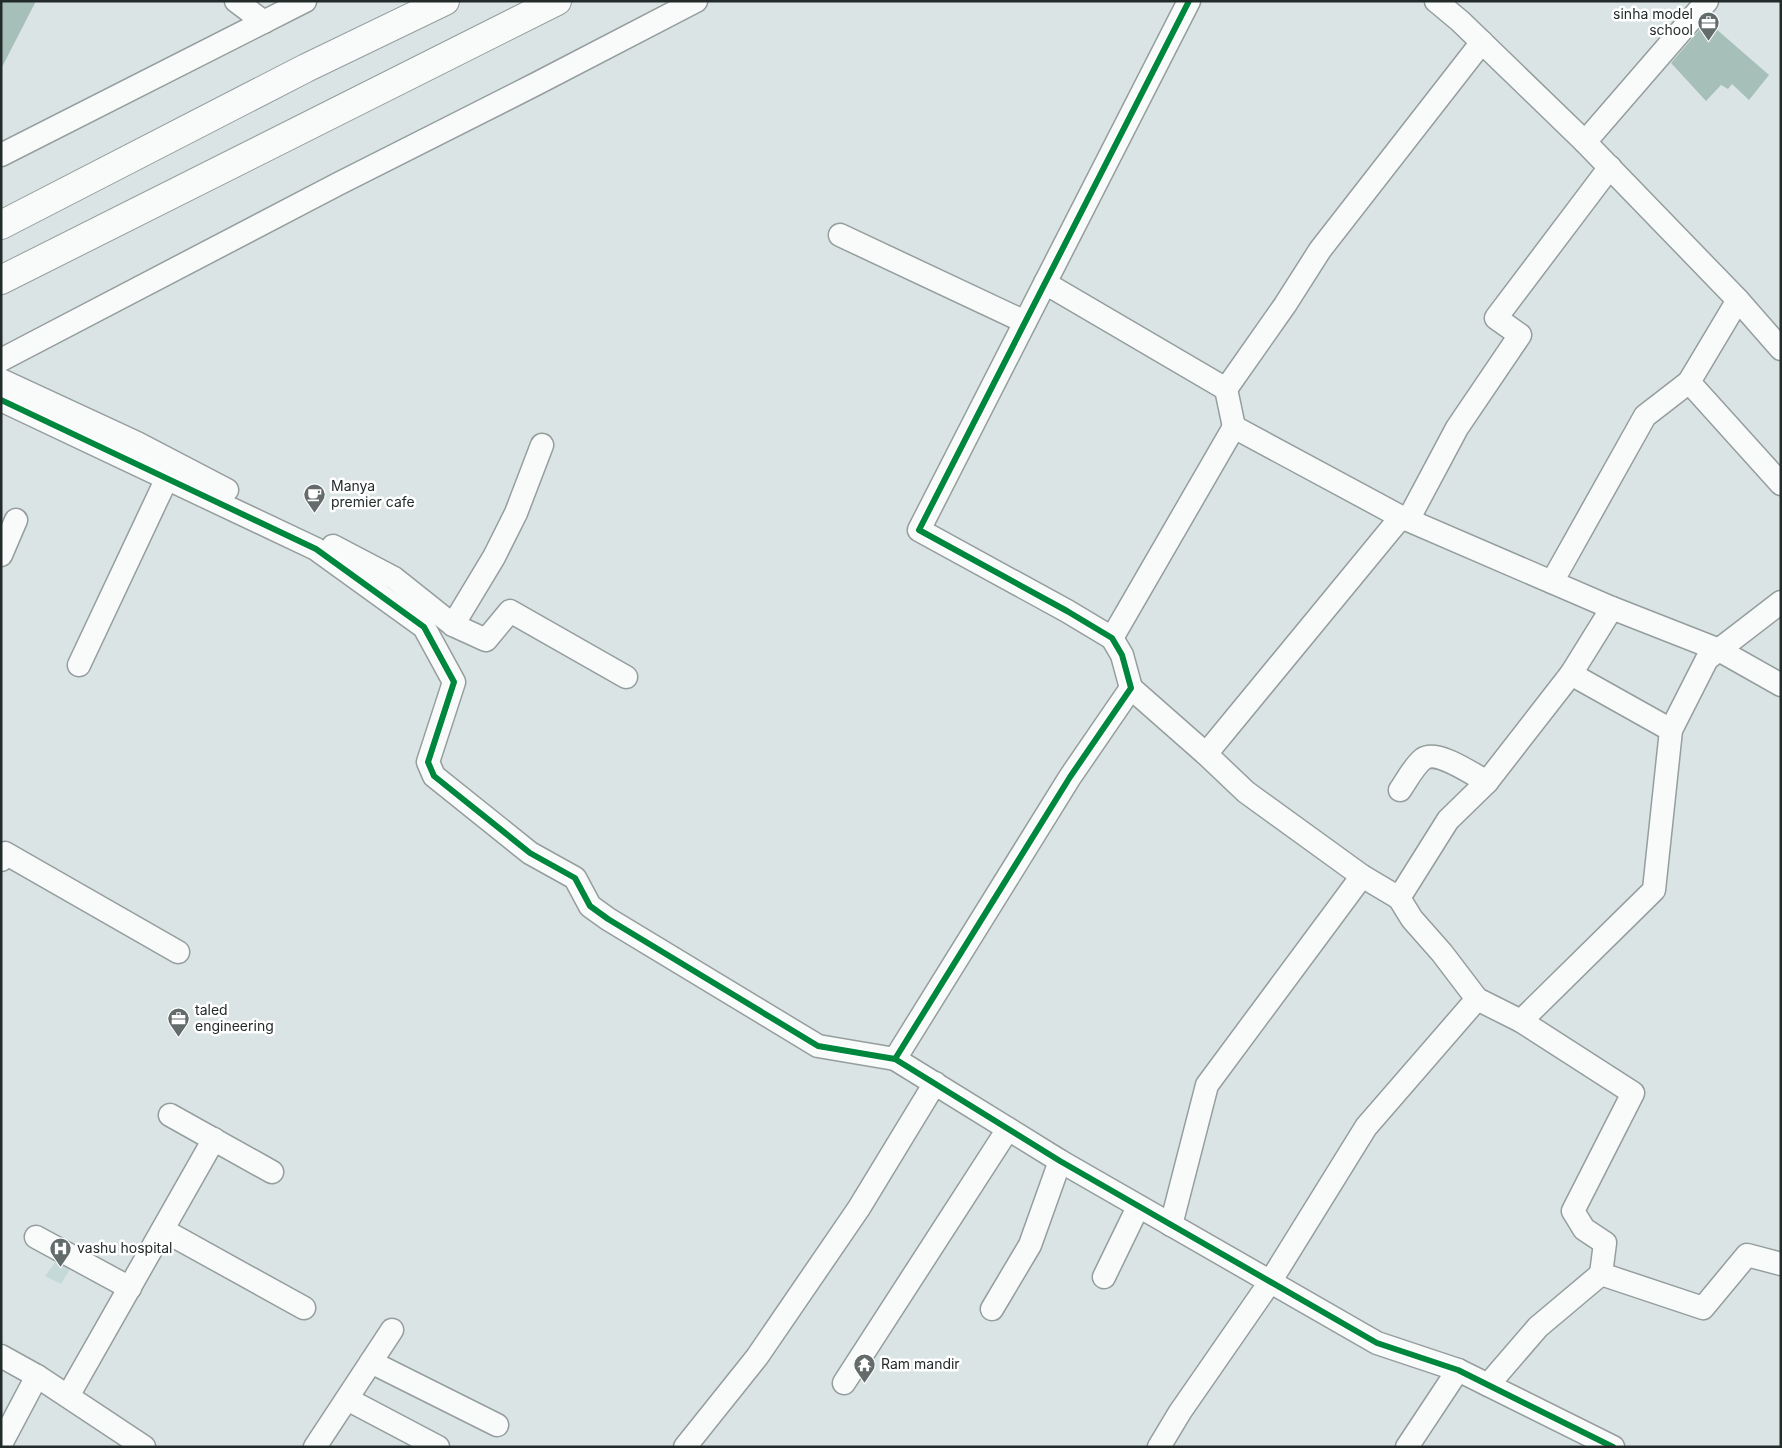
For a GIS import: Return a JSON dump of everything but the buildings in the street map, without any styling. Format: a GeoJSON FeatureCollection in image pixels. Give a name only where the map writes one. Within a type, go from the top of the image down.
{"type":"FeatureCollection","features":[{"type":"Feature","properties":{"kind":"highway"},"geometry":{"type":"LineString","coordinates":[[1,225],[306,68],[445,1]]}},
{"type":"Feature","properties":{"kind":"highway"},"geometry":{"type":"LineString","coordinates":[[1,280],[557,1]]}},
{"type":"Feature","properties":{"kind":"street"},"geometry":{"type":"LineString","coordinates":[[236,1],[264,22]]}},
{"type":"Feature","properties":{"kind":"street"},"geometry":{"type":"LineString","coordinates":[[1,155],[305,1]]}},
{"type":"Feature","properties":{"kind":"street"},"geometry":{"type":"LineString","coordinates":[[1,360],[338,184],[696,1]]}},
{"type":"Feature","properties":{"kind":"street"},"geometry":{"type":"LineString","coordinates":[[1189,1],[919,530],[1067,611],[1112,638],[1122,655],[1132,688],[1246,792],[1362,876],[1399,898],[1412,919],[1442,952],[1476,999],[1521,1021],[1633,1093],[1573,1211],[1584,1229],[1605,1243],[1601,1274],[1538,1327],[1488,1385]]}},
{"type":"Feature","properties":{"kind":"street"},"geometry":{"type":"LineString","coordinates":[[1436,1],[1460,21],[1610,167],[1738,300],[1781,349]]}},
{"type":"Feature","properties":{"kind":"street"},"geometry":{"type":"LineString","coordinates":[[1585,142],[1707,1]]}},
{"type":"Feature","properties":{"kind":"street"},"geometry":{"type":"LineString","coordinates":[[1112,638],[1234,427],[1226,389],[1286,305],[1320,250],[1482,42]]}},
{"type":"Feature","properties":{"kind":"street"},"geometry":{"type":"LineString","coordinates":[[1206,754],[1404,519],[1457,428],[1520,335],[1496,318],[1610,167]]}},
{"type":"Feature","properties":{"kind":"street"},"geometry":{"type":"LineString","coordinates":[[840,235],[1025,322]]}},
{"type":"Feature","properties":{"kind":"street"},"geometry":{"type":"LineString","coordinates":[[1045,283],[1226,389]]}},
{"type":"Feature","properties":{"kind":"street"},"geometry":{"type":"LineString","coordinates":[[1552,582],[1645,416],[1689,382],[1738,300]]}},
{"type":"Feature","properties":{"kind":"street"},"geometry":{"type":"LineString","coordinates":[[1,380],[137,443],[394,578],[453,625],[486,640],[510,611],[626,676]]}},
{"type":"Feature","properties":{"kind":"street"},"geometry":{"type":"LineString","coordinates":[[1689,382],[1781,484]]}},
{"type":"Feature","properties":{"kind":"street"},"geometry":{"type":"LineString","coordinates":[[1,400],[316,548],[424,627],[454,682],[428,762],[434,776],[530,853],[575,878],[590,906],[608,919],[818,1046],[895,1058],[1060,1161],[1377,1343],[1458,1370],[1613,1447]]}},
{"type":"Feature","properties":{"kind":"street"},"geometry":{"type":"LineString","coordinates":[[1234,427],[1404,519],[1612,608],[1719,650],[1781,685]]}},
{"type":"Feature","properties":{"kind":"street"},"geometry":{"type":"LineString","coordinates":[[453,625],[494,557],[516,513],[542,445]]}},
{"type":"Feature","properties":{"kind":"street"},"geometry":{"type":"LineString","coordinates":[[79,665],[167,478]]}},
{"type":"Feature","properties":{"kind":"street"},"geometry":{"type":"LineString","coordinates":[[1,554],[16,520]]}},
{"type":"Feature","properties":{"kind":"street"},"geometry":{"type":"LineString","coordinates":[[1521,1021],[1654,890],[1670,730],[1707,659],[1781,602]]}},
{"type":"Feature","properties":{"kind":"street"},"geometry":{"type":"LineString","coordinates":[[1399,898],[1448,820],[1487,782],[1570,674],[1612,608]]}},
{"type":"Feature","properties":{"kind":"street"},"geometry":{"type":"LineString","coordinates":[[1570,674],[1670,730]]}},
{"type":"Feature","properties":{"kind":"street"},"geometry":{"type":"LineString","coordinates":[[895,1058],[1070,777],[1132,688]]}},
{"type":"Feature","properties":{"kind":"street"},"geometry":{"type":"LineString","coordinates":[[1400,790],[1423,759],[1430,756],[1442,757],[1487,782]]}},
{"type":"Feature","properties":{"kind":"street"},"geometry":{"type":"LineString","coordinates":[[1,860],[5,853],[178,952]]}},
{"type":"Feature","properties":{"kind":"street"},"geometry":{"type":"LineString","coordinates":[[1171,1226],[1207,1085],[1362,876]]}},
{"type":"Feature","properties":{"kind":"street"},"geometry":{"type":"LineString","coordinates":[[1159,1447],[1180,1412],[1270,1282],[1366,1127],[1476,999]]}},
{"type":"Feature","properties":{"kind":"street"},"geometry":{"type":"LineString","coordinates":[[685,1447],[756,1357],[858,1208],[935,1083]]}},
{"type":"Feature","properties":{"kind":"street"},"geometry":{"type":"LineString","coordinates":[[170,1115],[272,1172]]}},
{"type":"Feature","properties":{"kind":"street"},"geometry":{"type":"LineString","coordinates":[[844,1384],[1008,1129]]}},
{"type":"Feature","properties":{"kind":"street"},"geometry":{"type":"LineString","coordinates":[[68,1396],[214,1139]]}},
{"type":"Feature","properties":{"kind":"street"},"geometry":{"type":"LineString","coordinates":[[992,1310],[1030,1245],[1060,1161]]}},
{"type":"Feature","properties":{"kind":"street"},"geometry":{"type":"LineString","coordinates":[[1104,1276],[1138,1206]]}},
{"type":"Feature","properties":{"kind":"street"},"geometry":{"type":"LineString","coordinates":[[162,1230],[304,1308]]}},
{"type":"Feature","properties":{"kind":"street"},"geometry":{"type":"LineString","coordinates":[[36,1237],[130,1288]]}},
{"type":"Feature","properties":{"kind":"street"},"geometry":{"type":"LineString","coordinates":[[1601,1274],[1703,1308],[1747,1255],[1781,1264]]}},
{"type":"Feature","properties":{"kind":"street"},"geometry":{"type":"LineString","coordinates":[[315,1447],[392,1330]]}},
{"type":"Feature","properties":{"kind":"street"},"geometry":{"type":"LineString","coordinates":[[1,1356],[68,1396],[115,1439],[144,1447]]}},
{"type":"Feature","properties":{"kind":"street"},"geometry":{"type":"LineString","coordinates":[[371,1362],[497,1425]]}},
{"type":"Feature","properties":{"kind":"street"},"geometry":{"type":"LineString","coordinates":[[1407,1447],[1458,1370]]}},
{"type":"Feature","properties":{"kind":"street"},"geometry":{"type":"LineString","coordinates":[[1,1444],[36,1376]]}},
{"type":"Feature","properties":{"kind":"street"},"geometry":{"type":"LineString","coordinates":[[347,1398],[438,1447]]}},
{"type":"Feature","properties":{"kind":"shaded area","name":"vashu hospital"},"geometry":{"type":"Polygon","coordinates":[[[63,1252],[76,1259],[61,1284],[45,1276],[63,1252]]]}},
{"type":"Feature","properties":{"kind":"cycle path"},"geometry":{"type":"LineString","coordinates":[[1189,1],[919,530],[1067,611],[1112,638],[1122,655],[1131,688],[1070,777],[895,1059],[1060,1161],[1377,1343],[1458,1370],[1613,1447]]}},
{"type":"Feature","properties":{"kind":"cycle path"},"geometry":{"type":"LineString","coordinates":[[1,400],[316,549],[424,627],[454,682],[428,762],[434,776],[530,853],[575,878],[590,906],[608,919],[818,1046],[895,1059]]}},
{"type":"Feature","properties":{"kind":"place","name":"sinha model school"},"geometry":{"type":"Point","coordinates":[1709,41]}},
{"type":"Feature","properties":{"kind":"place","name":"Manya premier cafe"},"geometry":{"type":"Point","coordinates":[315,513]}},
{"type":"Feature","properties":{"kind":"place","name":"taled engineering"},"geometry":{"type":"Point","coordinates":[179,1037]}},
{"type":"Feature","properties":{"kind":"place","name":"vashu hospital"},"geometry":{"type":"Point","coordinates":[61,1267]}},
{"type":"Feature","properties":{"kind":"place","name":"Ram mandir"},"geometry":{"type":"Point","coordinates":[865,1383]}}]}
